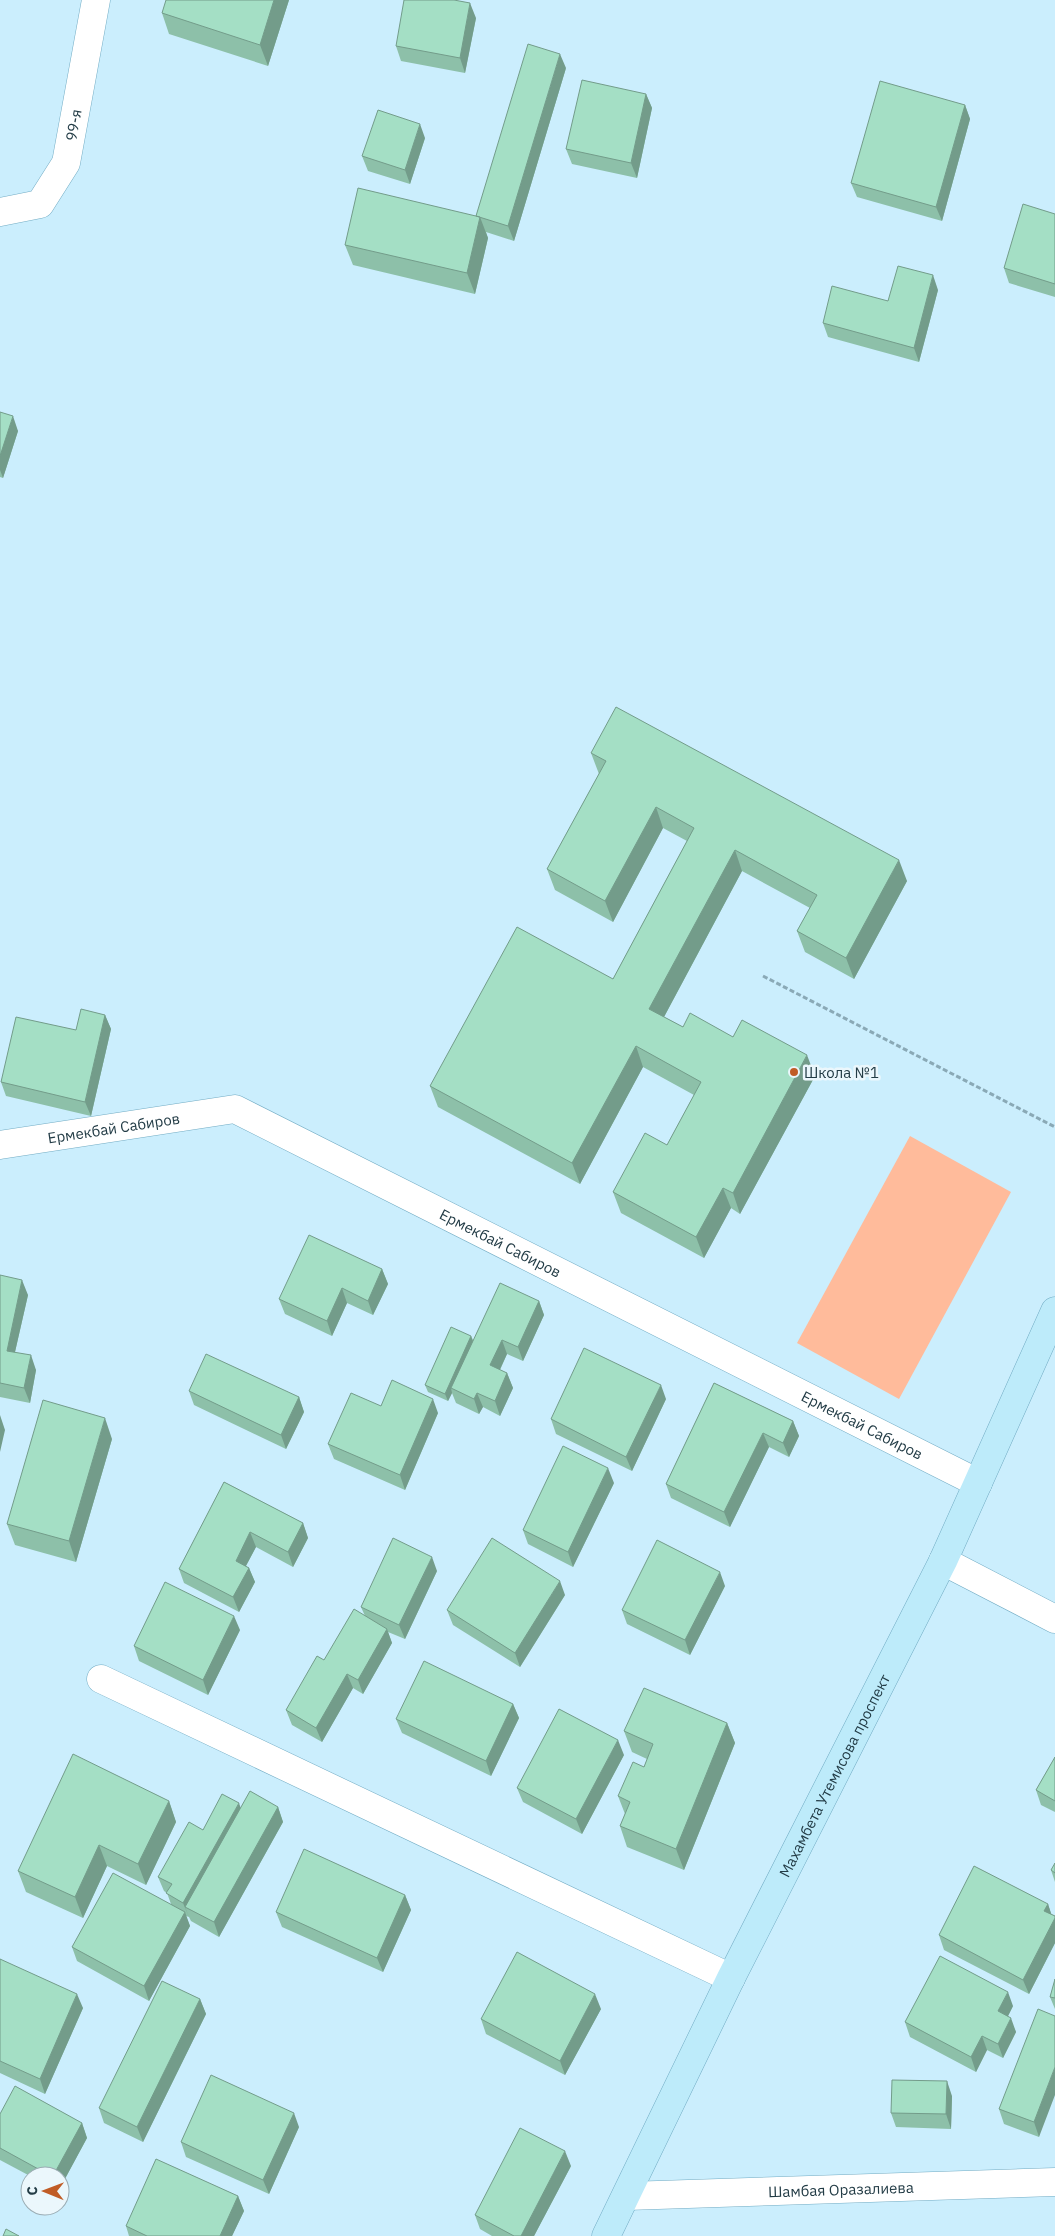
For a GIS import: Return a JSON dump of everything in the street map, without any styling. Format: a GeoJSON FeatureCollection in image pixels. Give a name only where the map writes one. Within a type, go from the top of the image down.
{"type":"FeatureCollection","features":[{"type":"Feature","properties":{"kind":"street","name":"99-я"},"geometry":{"type":"LineString","coordinates":[[0,212],[40,204],[66,163],[96,0]]}},
{"type":"Feature","properties":{"kind":"street","name":"Ермекбай Сабиров"},"geometry":{"type":"LineString","coordinates":[[0,1145],[235,1109],[978,1483]]}},
{"type":"Feature","properties":{"kind":"street","name":"Махамбета Утемисова проспект"},"geometry":{"type":"LineString","coordinates":[[606,2236],[731,1978],[943,1561],[1055,1311]]}},
{"type":"Feature","properties":{"kind":"street"},"geometry":{"type":"LineString","coordinates":[[943,1561],[1055,1618]]}},
{"type":"Feature","properties":{"kind":"street"},"geometry":{"type":"LineString","coordinates":[[101,1679],[731,1978]]}},
{"type":"Feature","properties":{"kind":"street","name":"Шамбая Оразалиева"},"geometry":{"type":"LineString","coordinates":[[627,2196],[1055,2182]]}},
{"type":"Feature","properties":{"kind":"path"},"geometry":{"type":"LineString","coordinates":[[763,976],[1055,1127]]}},
{"type":"Feature","properties":{"kind":"shaded area"},"geometry":{"type":"Polygon","coordinates":[[[910,1136],[1011,1192],[899,1399],[797,1343],[910,1136]]]}},
{"type":"Feature","properties":{"kind":"building"},"geometry":{"type":"Polygon","coordinates":[[[166,0],[274,0],[260,45],[162,13],[166,0]]]}},
{"type":"Feature","properties":{"kind":"building"},"geometry":{"type":"Polygon","coordinates":[[[404,0],[454,0],[470,3],[460,58],[396,46],[404,0]]]}},
{"type":"Feature","properties":{"kind":"building"},"geometry":{"type":"Polygon","coordinates":[[[528,44],[560,54],[508,226],[476,216],[528,44]]]}},
{"type":"Feature","properties":{"kind":"building"},"geometry":{"type":"Polygon","coordinates":[[[582,80],[646,94],[631,163],[566,149],[582,80]]]}},
{"type":"Feature","properties":{"kind":"building"},"geometry":{"type":"Polygon","coordinates":[[[880,81],[965,105],[936,207],[851,183],[880,81]]]}},
{"type":"Feature","properties":{"kind":"building"},"geometry":{"type":"Polygon","coordinates":[[[378,110],[420,124],[405,170],[362,156],[378,110]]]}},
{"type":"Feature","properties":{"kind":"building"},"geometry":{"type":"Polygon","coordinates":[[[358,188],[480,217],[467,273],[345,245],[358,188]]]}},
{"type":"Feature","properties":{"kind":"building"},"geometry":{"type":"Polygon","coordinates":[[[1023,204],[1055,214],[1055,284],[1004,268],[1023,204]]]}},
{"type":"Feature","properties":{"kind":"building"},"geometry":{"type":"Polygon","coordinates":[[[898,266],[933,275],[914,348],[823,323],[832,286],[888,301],[898,266]]]}},
{"type":"Feature","properties":{"kind":"building"},"geometry":{"type":"Polygon","coordinates":[[[0,412],[13,416],[0,456],[0,412]]]}},
{"type":"Feature","properties":{"kind":"building","name":"Школа №1"},"geometry":{"type":"Polygon","coordinates":[[[616,707],[899,860],[846,958],[797,931],[817,895],[735,850],[649,1009],[683,1027],[690,1013],[733,1037],[742,1020],[807,1055],[733,1193],[723,1188],[696,1237],[613,1192],[645,1133],[667,1145],[701,1082],[636,1046],[572,1163],[430,1086],[517,927],[613,979],[694,828],[656,807],[605,901],[547,869],[606,761],[591,753],[616,707]]]}},
{"type":"Feature","properties":{"kind":"building"},"geometry":{"type":"Polygon","coordinates":[[[81,1009],[105,1015],[85,1102],[1,1082],[16,1017],[76,1030],[81,1009]]]}},
{"type":"Feature","properties":{"kind":"building"},"geometry":{"type":"Polygon","coordinates":[[[309,1235],[382,1269],[368,1301],[342,1288],[327,1321],[279,1299],[309,1235]]]}},
{"type":"Feature","properties":{"kind":"building"},"geometry":{"type":"Polygon","coordinates":[[[0,1275],[22,1280],[7,1351],[31,1355],[24,1388],[0,1383],[0,1275]]]}},
{"type":"Feature","properties":{"kind":"building"},"geometry":{"type":"Polygon","coordinates":[[[500,1283],[539,1301],[518,1347],[502,1340],[490,1365],[507,1373],[495,1401],[477,1393],[474,1399],[451,1388],[500,1283]]]}},
{"type":"Feature","properties":{"kind":"building"},"geometry":{"type":"Polygon","coordinates":[[[451,1327],[471,1336],[445,1394],[425,1385],[451,1327]]]}},
{"type":"Feature","properties":{"kind":"building"},"geometry":{"type":"Polygon","coordinates":[[[584,1348],[661,1385],[626,1457],[551,1419],[584,1348]]]}},
{"type":"Feature","properties":{"kind":"building"},"geometry":{"type":"Polygon","coordinates":[[[206,1354],[299,1397],[281,1435],[189,1391],[206,1354]]]}},
{"type":"Feature","properties":{"kind":"building"},"geometry":{"type":"Polygon","coordinates":[[[392,1380],[433,1399],[400,1475],[328,1444],[351,1393],[381,1406],[392,1380]]]}},
{"type":"Feature","properties":{"kind":"building"},"geometry":{"type":"Polygon","coordinates":[[[714,1383],[793,1421],[783,1443],[763,1433],[724,1512],[666,1484],[714,1383]]]}},
{"type":"Feature","properties":{"kind":"building"},"geometry":{"type":"Polygon","coordinates":[[[43,1400],[105,1418],[69,1541],[7,1524],[43,1400]]]}},
{"type":"Feature","properties":{"kind":"building"},"geometry":{"type":"Polygon","coordinates":[[[563,1446],[608,1468],[568,1552],[523,1530],[563,1446]]]}},
{"type":"Feature","properties":{"kind":"building"},"geometry":{"type":"Polygon","coordinates":[[[224,1482],[303,1523],[288,1552],[250,1532],[236,1561],[249,1568],[233,1597],[179,1569],[224,1482]]]}},
{"type":"Feature","properties":{"kind":"building"},"geometry":{"type":"Polygon","coordinates":[[[393,1538],[432,1557],[399,1625],[361,1607],[393,1538]]]}},
{"type":"Feature","properties":{"kind":"building"},"geometry":{"type":"Polygon","coordinates":[[[492,1538],[560,1581],[515,1653],[447,1610],[492,1538]]]}},
{"type":"Feature","properties":{"kind":"building"},"geometry":{"type":"Polygon","coordinates":[[[657,1540],[720,1572],[685,1640],[622,1610],[657,1540]]]}},
{"type":"Feature","properties":{"kind":"building"},"geometry":{"type":"Polygon","coordinates":[[[165,1582],[234,1616],[203,1680],[134,1646],[165,1582]]]}},
{"type":"Feature","properties":{"kind":"building"},"geometry":{"type":"Polygon","coordinates":[[[354,1609],[387,1629],[358,1680],[347,1674],[316,1728],[286,1710],[317,1656],[324,1660],[354,1609]]]}},
{"type":"Feature","properties":{"kind":"building"},"geometry":{"type":"Polygon","coordinates":[[[424,1661],[513,1704],[486,1761],[396,1719],[424,1661]]]}},
{"type":"Feature","properties":{"kind":"building"},"geometry":{"type":"Polygon","coordinates":[[[644,1688],[727,1723],[676,1849],[620,1826],[630,1802],[618,1796],[633,1762],[644,1767],[653,1744],[624,1731],[644,1688]]]}},
{"type":"Feature","properties":{"kind":"building"},"geometry":{"type":"Polygon","coordinates":[[[559,1709],[618,1740],[576,1819],[517,1788],[559,1709]]]}},
{"type":"Feature","properties":{"kind":"building"},"geometry":{"type":"Polygon","coordinates":[[[73,1754],[169,1801],[138,1864],[99,1845],[75,1897],[18,1871],[73,1754]]]}},
{"type":"Feature","properties":{"kind":"building"},"geometry":{"type":"Polygon","coordinates":[[[1055,1757],[1055,1801],[1036,1790],[1055,1757]]]}},
{"type":"Feature","properties":{"kind":"building"},"geometry":{"type":"Polygon","coordinates":[[[250,1791],[278,1807],[214,1922],[185,1907],[250,1791]]]}},
{"type":"Feature","properties":{"kind":"building"},"geometry":{"type":"Polygon","coordinates":[[[222,1794],[239,1803],[183,1903],[166,1893],[172,1884],[158,1877],[189,1822],[203,1830],[222,1794]]]}},
{"type":"Feature","properties":{"kind":"building"},"geometry":{"type":"Polygon","coordinates":[[[304,1849],[405,1895],[377,1958],[276,1912],[304,1849]]]}},
{"type":"Feature","properties":{"kind":"building"},"geometry":{"type":"Polygon","coordinates":[[[1055,1863],[1055,1873],[1051,1870],[1055,1863]]]}},
{"type":"Feature","properties":{"kind":"building"},"geometry":{"type":"Polygon","coordinates":[[[974,1866],[1048,1904],[1044,1911],[1055,1916],[1023,1980],[939,1935],[974,1866]]]}},
{"type":"Feature","properties":{"kind":"building"},"geometry":{"type":"Polygon","coordinates":[[[113,1873],[185,1912],[144,1986],[72,1947],[113,1873]]]}},
{"type":"Feature","properties":{"kind":"building"},"geometry":{"type":"Polygon","coordinates":[[[517,1952],[595,1994],[560,2061],[481,2019],[517,1952]]]}},
{"type":"Feature","properties":{"kind":"building"},"geometry":{"type":"Polygon","coordinates":[[[940,1956],[1008,1992],[998,2011],[1011,2018],[998,2044],[982,2036],[971,2057],[905,2022],[940,1956]]]}},
{"type":"Feature","properties":{"kind":"building"},"geometry":{"type":"Polygon","coordinates":[[[0,1959],[77,1994],[40,2079],[0,2061],[0,1959]]]}},
{"type":"Feature","properties":{"kind":"building"},"geometry":{"type":"Polygon","coordinates":[[[1055,1979],[1055,1998],[1050,1997],[1055,1979]]]}},
{"type":"Feature","properties":{"kind":"building"},"geometry":{"type":"Polygon","coordinates":[[[162,1981],[200,1999],[137,2127],[99,2108],[162,1981]]]}},
{"type":"Feature","properties":{"kind":"building"},"geometry":{"type":"Polygon","coordinates":[[[1038,2009],[1055,2016],[1055,2067],[1034,2122],[999,2109],[1038,2009]]]}},
{"type":"Feature","properties":{"kind":"building"},"geometry":{"type":"Polygon","coordinates":[[[211,2075],[294,2113],[263,2180],[181,2142],[211,2075]]]}},
{"type":"Feature","properties":{"kind":"building"},"geometry":{"type":"Polygon","coordinates":[[[892,2080],[947,2081],[946,2114],[891,2113],[892,2080]]]}},
{"type":"Feature","properties":{"kind":"building"},"geometry":{"type":"Polygon","coordinates":[[[15,2086],[82,2123],[58,2166],[33,2166],[0,2148],[0,2114],[15,2086]]]}},
{"type":"Feature","properties":{"kind":"building"},"geometry":{"type":"Polygon","coordinates":[[[520,2128],[565,2151],[521,2236],[514,2236],[475,2215],[520,2128]]]}},
{"type":"Feature","properties":{"kind":"building"},"geometry":{"type":"Polygon","coordinates":[[[156,2159],[238,2196],[220,2236],[147,2236],[126,2226],[156,2159]]]}},
{"type":"Feature","properties":{"kind":"building"},"geometry":{"type":"Polygon","coordinates":[[[6,2229],[19,2236],[3,2236],[6,2229]]]}},
{"type":"Feature","properties":{"kind":"place","name":"Школа №1"},"geometry":{"type":"Point","coordinates":[794,1072]}}]}
